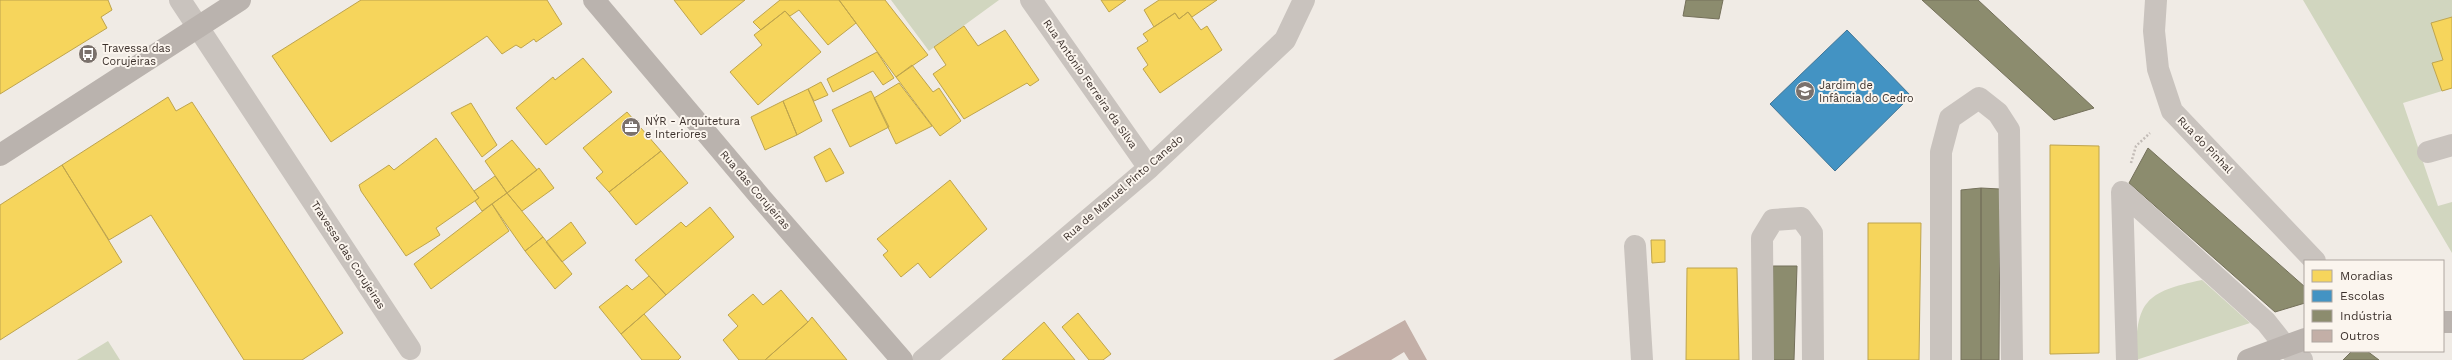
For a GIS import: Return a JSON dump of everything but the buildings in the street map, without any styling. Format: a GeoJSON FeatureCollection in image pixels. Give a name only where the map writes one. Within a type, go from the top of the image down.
{"type":"FeatureCollection","features":[{"type":"Feature","properties":{"kind":"street","name":"Travessa das Corujeiras"},"geometry":{"type":"LineString","coordinates":[[180,0],[410,349]]}},
{"type":"Feature","properties":{"kind":"street"},"geometry":{"type":"LineString","coordinates":[[0,155],[240,0]]}},
{"type":"Feature","properties":{"kind":"street","name":"Rua das Corujeiras"},"geometry":{"type":"LineString","coordinates":[[594,0],[762,199],[902,360]]}},
{"type":"Feature","properties":{"kind":"street","name":"Rua António Ferreira da Silva"},"geometry":{"type":"LineString","coordinates":[[1031,0],[1149,168]]}},
{"type":"Feature","properties":{"kind":"street","name":"Rua de Manuel Pinto Canedo"},"geometry":{"type":"LineString","coordinates":[[923,360],[1149,168],[1285,40],[1304,0]]}},
{"type":"Feature","properties":{"kind":"street","name":"Rua do Pinhal"},"geometry":{"type":"LineString","coordinates":[[2156,0],[2154,31],[2158,69],[2172,111],[2314,260]]}},
{"type":"Feature","properties":{"kind":"street"},"geometry":{"type":"LineString","coordinates":[[1941,360],[1941,152],[1950,118],[1979,98],[1998,112],[2009,130],[2012,360]]}},
{"type":"Feature","properties":{"kind":"street"},"geometry":{"type":"LineString","coordinates":[[2428,152],[2452,144]]}},
{"type":"Feature","properties":{"kind":"street"},"geometry":{"type":"LineString","coordinates":[[2122,192],[2266,322],[2295,342],[2302,360]]}},
{"type":"Feature","properties":{"kind":"street"},"geometry":{"type":"LineString","coordinates":[[2122,192],[2127,360]]}},
{"type":"Feature","properties":{"kind":"street"},"geometry":{"type":"LineString","coordinates":[[1763,360],[1762,238],[1773,220],[1801,218],[1812,233],[1813,360]]}},
{"type":"Feature","properties":{"kind":"street"},"geometry":{"type":"LineString","coordinates":[[1635,246],[1642,360]]}},
{"type":"Feature","properties":{"kind":"street"},"geometry":{"type":"LineString","coordinates":[[2248,360],[2295,342]]}},
{"type":"Feature","properties":{"kind":"path"},"geometry":{"type":"LineString","coordinates":[[2122,192],[2136,146],[2172,111]]}},
{"type":"Feature","properties":{"kind":"green space"},"geometry":{"type":"Polygon","coordinates":[[[891,0],[999,0],[929,51],[891,0]]]}},
{"type":"Feature","properties":{"kind":"green space"},"geometry":{"type":"Polygon","coordinates":[[[2303,0],[2452,0],[2452,17],[2432,23],[2443,60],[2432,63],[2442,91],[2403,103],[2438,206],[2452,202],[2452,253],[2303,0]]]}},
{"type":"Feature","properties":{"kind":"green space"},"geometry":{"type":"Polygon","coordinates":[[[2202,280],[2250,323],[2136,360],[2138,324],[2142,312],[2148,302],[2156,295],[2168,289],[2202,280]]]}},
{"type":"Feature","properties":{"kind":"green space"},"geometry":{"type":"Polygon","coordinates":[[[108,341],[120,360],[77,360],[108,341]]]}},
{"type":"Feature","properties":{"kind":"place","name":"Travessa das Corujeiras"},"geometry":{"type":"Point","coordinates":[88,54]}},
{"type":"Feature","properties":{"kind":"place","name":"Jardim de Infância do Cedro"},"geometry":{"type":"Point","coordinates":[1805,91]}},
{"type":"Feature","properties":{"kind":"place","name":"NÝR - Arquitetura e Interiores"},"geometry":{"type":"Point","coordinates":[631,127]}}]}
